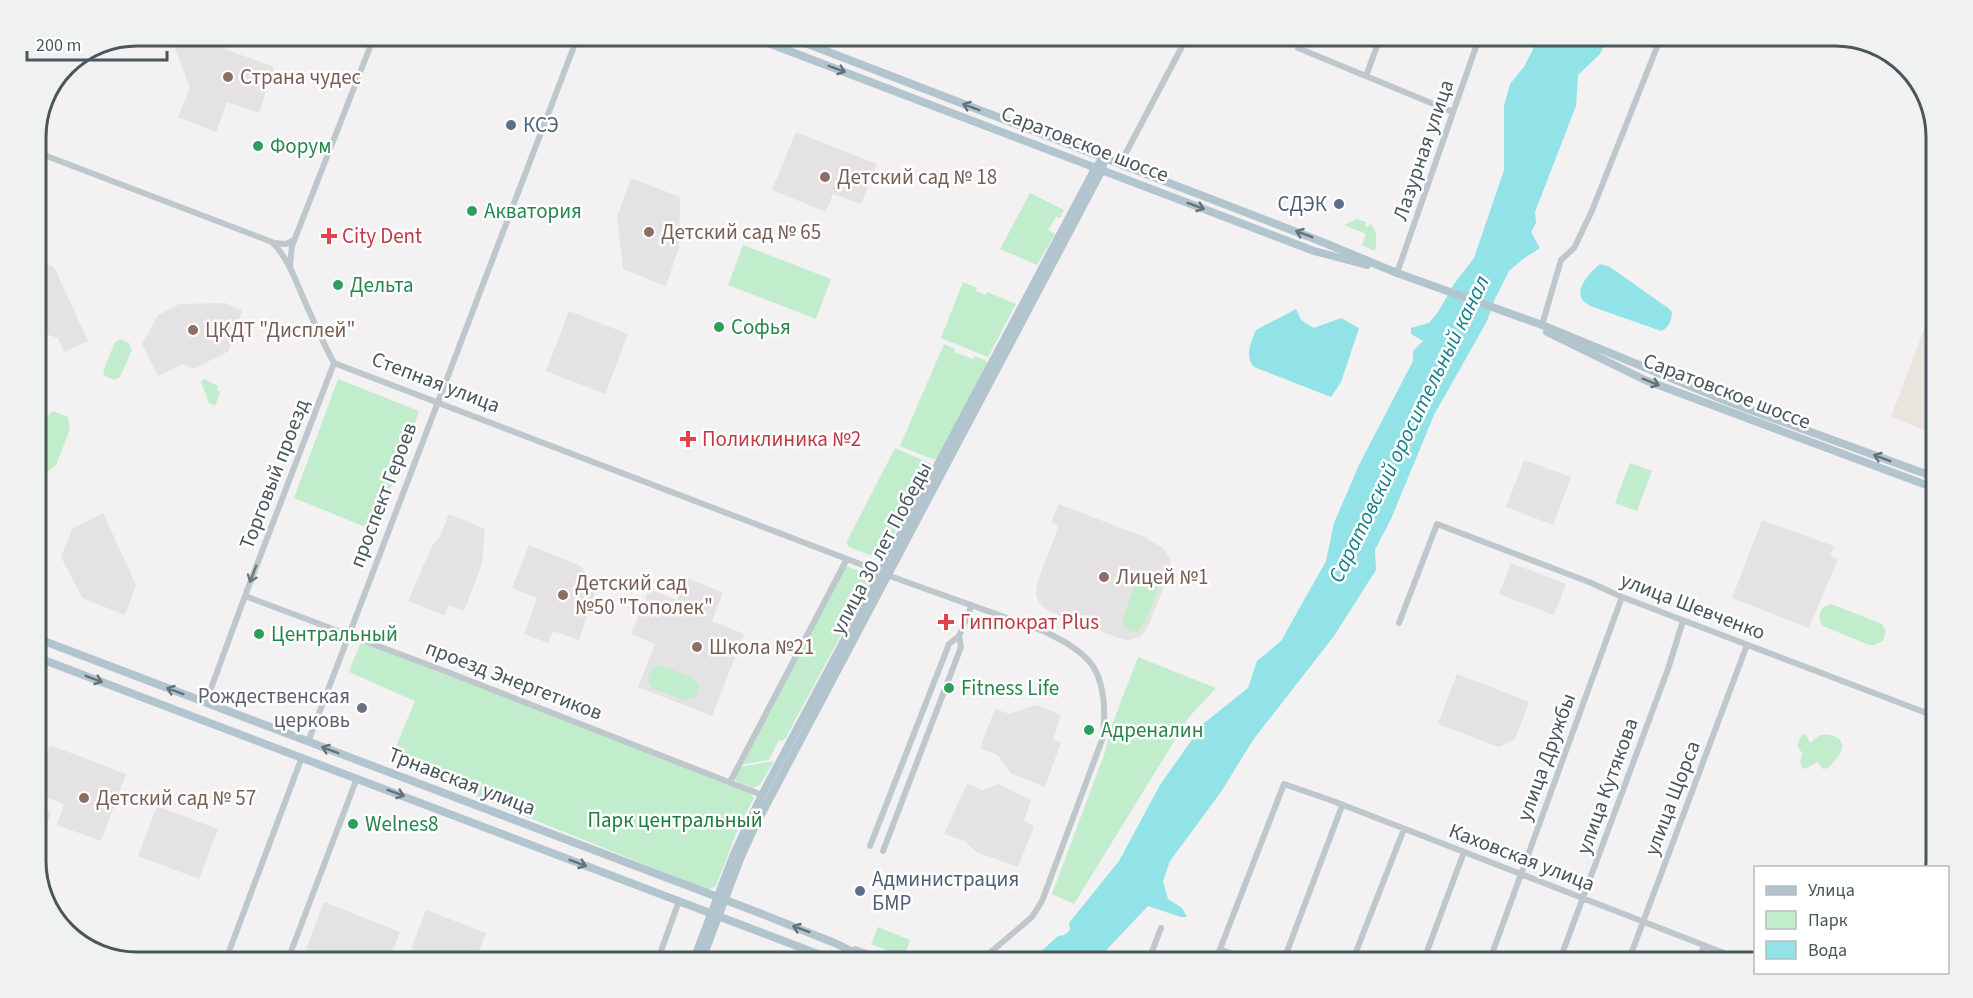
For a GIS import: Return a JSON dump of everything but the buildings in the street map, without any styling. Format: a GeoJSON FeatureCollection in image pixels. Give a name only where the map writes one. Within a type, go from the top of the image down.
{"type":"FeatureCollection","features":[{"type":"Feature","properties":{"kind":"main road","name":"Саратовское шоссе"},"geometry":{"type":"LineString","coordinates":[[776,46],[1314,251],[1356,259]]}},
{"type":"Feature","properties":{"kind":"main road","name":"Саратовское шоссе"},"geometry":{"type":"LineString","coordinates":[[815,46],[1120,164],[1356,259],[1542,325],[1729,402],[1926,474]]}},
{"type":"Feature","properties":{"kind":"main road"},"geometry":{"type":"LineString","coordinates":[[927,103],[931,91]]}},
{"type":"Feature","properties":{"kind":"main road","name":"улица 30 лет Победы"},"geometry":{"type":"LineString","coordinates":[[704,952],[721,899],[766,796],[1104,158]]}},
{"type":"Feature","properties":{"kind":"main road","name":"Саратовское шоссе"},"geometry":{"type":"LineString","coordinates":[[1509,314],[1645,380],[1926,485]]}},
{"type":"Feature","properties":{"kind":"main road"},"geometry":{"type":"LineString","coordinates":[[1611,364],[1612,357],[1619,357]]}},
{"type":"Feature","properties":{"kind":"main road"},"geometry":{"type":"LineString","coordinates":[[47,657],[51,654],[52,647],[48,642]]}},
{"type":"Feature","properties":{"kind":"main road","name":"Трнавская улица"},"geometry":{"type":"LineString","coordinates":[[48,642],[721,899],[837,944],[851,952]]}},
{"type":"Feature","properties":{"kind":"main road"},"geometry":{"type":"LineString","coordinates":[[60,666],[58,656],[62,651],[67,650]]}},
{"type":"Feature","properties":{"kind":"main road","name":"Трнавская улица"},"geometry":{"type":"LineString","coordinates":[[47,661],[813,952]]}},
{"type":"Feature","properties":{"kind":"main road"},"geometry":{"type":"LineString","coordinates":[[243,735],[251,729],[250,720]]}},
{"type":"Feature","properties":{"kind":"main road","name":"проспект Героев"},"geometry":{"type":"LineString","coordinates":[[302,757],[308,741]]}},
{"type":"Feature","properties":{"kind":"main road"},"geometry":{"type":"LineString","coordinates":[[374,785],[373,775],[381,769]]}},
{"type":"Feature","properties":{"kind":"main road"},"geometry":{"type":"LineString","coordinates":[[618,878],[620,869],[627,863]]}},
{"type":"Feature","properties":{"kind":"main road"},"geometry":{"type":"LineString","coordinates":[[649,890],[658,885],[656,874]]}},
{"type":"Feature","properties":{"kind":"main road"},"geometry":{"type":"LineString","coordinates":[[698,952],[716,915]]}},
{"type":"Feature","properties":{"kind":"street"},"geometry":{"type":"LineString","coordinates":[[290,266],[290,253],[370,46]]}},
{"type":"Feature","properties":{"kind":"street","name":"проспект Героев"},"geometry":{"type":"LineString","coordinates":[[308,741],[574,46]]}},
{"type":"Feature","properties":{"kind":"street"},"geometry":{"type":"LineString","coordinates":[[1120,164],[1182,46]]}},
{"type":"Feature","properties":{"kind":"street"},"geometry":{"type":"LineString","coordinates":[[1299,46],[1298,48],[1453,112]]}},
{"type":"Feature","properties":{"kind":"street"},"geometry":{"type":"LineString","coordinates":[[1366,76],[1377,46]]}},
{"type":"Feature","properties":{"kind":"street","name":"Лазурная улица"},"geometry":{"type":"LineString","coordinates":[[1397,273],[1476,46]]}},
{"type":"Feature","properties":{"kind":"street"},"geometry":{"type":"LineString","coordinates":[[1542,325],[1561,260],[1574,248],[1591,213],[1657,46]]}},
{"type":"Feature","properties":{"kind":"street"},"geometry":{"type":"LineString","coordinates":[[47,156],[272,243],[286,244],[296,239]]}},
{"type":"Feature","properties":{"kind":"street"},"geometry":{"type":"LineString","coordinates":[[272,243],[290,266],[334,363]]}},
{"type":"Feature","properties":{"kind":"street","name":"Степная улица"},"geometry":{"type":"LineString","coordinates":[[334,363],[847,560],[1046,632],[1070,645],[1090,661],[1104,700],[1105,722],[1102,740],[1040,905],[1032,917],[991,952]]}},
{"type":"Feature","properties":{"kind":"street","name":"Торговый проезд"},"geometry":{"type":"LineString","coordinates":[[206,702],[334,363]]}},
{"type":"Feature","properties":{"kind":"street","name":"улица Шевченко"},"geometry":{"type":"LineString","coordinates":[[1399,622],[1437,524],[1589,582],[1683,621],[1926,713]]}},
{"type":"Feature","properties":{"kind":"street"},"geometry":{"type":"LineString","coordinates":[[730,782],[847,560]]}},
{"type":"Feature","properties":{"kind":"street","name":"проезд Энергетиков"},"geometry":{"type":"LineString","coordinates":[[245,596],[766,796]]}},
{"type":"Feature","properties":{"kind":"street","name":"улица Дружбы"},"geometry":{"type":"LineString","coordinates":[[1493,952],[1622,597]]}},
{"type":"Feature","properties":{"kind":"street"},"geometry":{"type":"LineString","coordinates":[[870,846],[949,644],[959,636],[972,605]]}},
{"type":"Feature","properties":{"kind":"street","name":"улица Кутякова"},"geometry":{"type":"LineString","coordinates":[[1562,952],[1668,669],[1683,621]]}},
{"type":"Feature","properties":{"kind":"street"},"geometry":{"type":"LineString","coordinates":[[883,851],[961,647],[959,636]]}},
{"type":"Feature","properties":{"kind":"street","name":"улица Щорса"},"geometry":{"type":"LineString","coordinates":[[1632,952],[1747,645]]}},
{"type":"Feature","properties":{"kind":"street","name":"проспект Героев"},"geometry":{"type":"LineString","coordinates":[[229,952],[302,757]]}},
{"type":"Feature","properties":{"kind":"street"},"geometry":{"type":"LineString","coordinates":[[291,952],[357,778]]}},
{"type":"Feature","properties":{"kind":"street","name":"Каховская улица"},"geometry":{"type":"LineString","coordinates":[[1220,949],[1284,784],[1722,952]]}},
{"type":"Feature","properties":{"kind":"street"},"geometry":{"type":"LineString","coordinates":[[1286,952],[1342,806]]}},
{"type":"Feature","properties":{"kind":"street"},"geometry":{"type":"LineString","coordinates":[[1356,952],[1404,829]]}},
{"type":"Feature","properties":{"kind":"street"},"geometry":{"type":"LineString","coordinates":[[1427,952],[1464,852]]}},
{"type":"Feature","properties":{"kind":"street"},"geometry":{"type":"LineString","coordinates":[[661,952],[679,901]]}},
{"type":"Feature","properties":{"kind":"street"},"geometry":{"type":"LineString","coordinates":[[1152,952],[1161,928]]}},
{"type":"Feature","properties":{"kind":"street"},"geometry":{"type":"LineString","coordinates":[[837,944],[862,952]]}},
{"type":"Feature","properties":{"kind":"street"},"geometry":{"type":"LineString","coordinates":[[1702,952],[1704,945]]}},
{"type":"Feature","properties":{"kind":"street"},"geometry":{"type":"LineString","coordinates":[[1219,952],[1220,949],[1227,952]]}},
{"type":"Feature","properties":{"kind":"shaded area","name":"Страна чудес"},"geometry":{"type":"Polygon","coordinates":[[[174,46],[224,46],[225,49],[274,67],[259,113],[227,102],[216,132],[178,117],[190,88],[174,46]]]}},
{"type":"Feature","properties":{"kind":"shaded area","name":"Детский сад № 18"},"geometry":{"type":"Polygon","coordinates":[[[796,132],[877,164],[861,204],[833,194],[826,212],[772,190],[796,132]]]}},
{"type":"Feature","properties":{"kind":"shaded area","name":"Детский сад № 65"},"geometry":{"type":"Polygon","coordinates":[[[631,178],[680,197],[679,247],[666,286],[623,269],[617,217],[631,178]]]}},
{"type":"Feature","properties":{"kind":"shaded area"},"geometry":{"type":"Polygon","coordinates":[[[47,264],[54,267],[88,341],[64,352],[58,338],[47,334],[47,264]]]}},
{"type":"Feature","properties":{"kind":"shaded area","name":"ЦКДТ \"Дисплей\""},"geometry":{"type":"Polygon","coordinates":[[[225,303],[242,310],[229,351],[193,369],[183,364],[158,376],[142,344],[158,315],[179,304],[225,303]]]}},
{"type":"Feature","properties":{"kind":"shaded area"},"geometry":{"type":"Polygon","coordinates":[[[569,311],[628,334],[605,394],[546,371],[569,311]]]}},
{"type":"Feature","properties":{"kind":"shaded area"},"geometry":{"type":"Polygon","coordinates":[[[1926,324],[1926,431],[1891,417],[1926,324]]]}},
{"type":"Feature","properties":{"kind":"shaded area"},"geometry":{"type":"Polygon","coordinates":[[[1524,460],[1571,477],[1553,525],[1506,507],[1524,460]]]}},
{"type":"Feature","properties":{"kind":"shaded area","name":"Лицей №1"},"geometry":{"type":"Polygon","coordinates":[[[1059,504],[1144,537],[1163,548],[1170,559],[1170,572],[1147,629],[1140,637],[1128,640],[1119,638],[1050,612],[1041,605],[1036,596],[1037,583],[1059,526],[1051,522],[1059,504]]]}},
{"type":"Feature","properties":{"kind":"shaded area"},"geometry":{"type":"Polygon","coordinates":[[[103,513],[136,585],[125,615],[82,598],[61,557],[72,529],[103,513]]]}},
{"type":"Feature","properties":{"kind":"shaded area"},"geometry":{"type":"Polygon","coordinates":[[[449,514],[485,529],[482,564],[464,611],[449,605],[444,615],[408,601],[449,514]]]}},
{"type":"Feature","properties":{"kind":"shaded area"},"geometry":{"type":"Polygon","coordinates":[[[1762,520],[1834,546],[1830,556],[1838,559],[1809,628],[1732,598],[1762,520]]]}},
{"type":"Feature","properties":{"kind":"shaded area","name":"Детский сад №50 \"Тополек\""},"geometry":{"type":"Polygon","coordinates":[[[529,545],[581,566],[593,588],[595,593],[579,640],[553,631],[548,643],[524,634],[537,598],[512,588],[529,545]]]}},
{"type":"Feature","properties":{"kind":"shaded area"},"geometry":{"type":"Polygon","coordinates":[[[1511,563],[1566,584],[1554,615],[1499,594],[1511,563]]]}},
{"type":"Feature","properties":{"kind":"shaded area","name":"Школа №21"},"geometry":{"type":"Polygon","coordinates":[[[686,577],[723,593],[712,621],[744,634],[712,716],[638,687],[655,644],[631,634],[649,589],[677,600],[686,577]]]}},
{"type":"Feature","properties":{"kind":"shaded area"},"geometry":{"type":"Polygon","coordinates":[[[1457,674],[1529,702],[1515,739],[1499,747],[1438,724],[1457,674]]]}},
{"type":"Feature","properties":{"kind":"shaded area"},"geometry":{"type":"Polygon","coordinates":[[[1035,705],[1061,715],[1053,739],[1061,742],[1045,787],[1011,773],[998,755],[980,748],[995,709],[1010,714],[1035,705]]]}},
{"type":"Feature","properties":{"kind":"shaded area","name":"Детский сад № 57"},"geometry":{"type":"Polygon","coordinates":[[[50,745],[126,774],[101,841],[57,825],[64,804],[47,797],[47,753],[50,745]]]}},
{"type":"Feature","properties":{"kind":"shaded area"},"geometry":{"type":"Polygon","coordinates":[[[967,784],[983,790],[998,784],[1031,800],[1024,821],[1034,826],[1018,867],[976,852],[965,841],[944,834],[967,784]]]}},
{"type":"Feature","properties":{"kind":"shaded area"},"geometry":{"type":"Polygon","coordinates":[[[157,806],[218,829],[199,879],[138,856],[157,806]]]}},
{"type":"Feature","properties":{"kind":"shaded area"},"geometry":{"type":"Polygon","coordinates":[[[47,811],[51,813],[47,823],[47,811]]]}},
{"type":"Feature","properties":{"kind":"shaded area"},"geometry":{"type":"Polygon","coordinates":[[[324,902],[400,932],[392,952],[305,952],[324,902]]]}},
{"type":"Feature","properties":{"kind":"shaded area"},"geometry":{"type":"Polygon","coordinates":[[[426,910],[486,933],[479,952],[410,952],[426,910]]]}},
{"type":"Feature","properties":{"kind":"green space"},"geometry":{"type":"Polygon","coordinates":[[[1030,193],[1064,210],[1060,218],[1056,217],[1048,230],[1055,234],[1037,265],[1000,249],[1030,193]]]}},
{"type":"Feature","properties":{"kind":"green space"},"geometry":{"type":"Polygon","coordinates":[[[1357,219],[1366,222],[1365,225],[1368,227],[1370,224],[1374,229],[1376,233],[1375,251],[1362,245],[1366,234],[1344,225],[1357,219]]]}},
{"type":"Feature","properties":{"kind":"green space"},"geometry":{"type":"Polygon","coordinates":[[[743,245],[831,279],[816,319],[728,285],[743,245]]]}},
{"type":"Feature","properties":{"kind":"green space"},"geometry":{"type":"Polygon","coordinates":[[[963,282],[977,288],[976,291],[986,295],[987,292],[1016,304],[988,357],[941,338],[963,282]]]}},
{"type":"Feature","properties":{"kind":"green space"},"geometry":{"type":"Polygon","coordinates":[[[120,339],[129,343],[132,350],[120,377],[115,380],[105,376],[103,371],[115,342],[120,339]]]}},
{"type":"Feature","properties":{"kind":"green space"},"geometry":{"type":"Polygon","coordinates":[[[944,344],[955,349],[954,352],[973,359],[975,356],[985,360],[988,364],[938,459],[932,459],[900,446],[944,344]]]}},
{"type":"Feature","properties":{"kind":"green space"},"geometry":{"type":"Polygon","coordinates":[[[204,379],[218,386],[217,389],[220,392],[215,406],[209,403],[201,382],[204,379]]]}},
{"type":"Feature","properties":{"kind":"green space"},"geometry":{"type":"Polygon","coordinates":[[[338,379],[419,411],[375,531],[294,498],[338,379]]]}},
{"type":"Feature","properties":{"kind":"green space"},"geometry":{"type":"Polygon","coordinates":[[[53,411],[68,417],[70,429],[56,465],[47,472],[47,417],[53,411]]]}},
{"type":"Feature","properties":{"kind":"green space"},"geometry":{"type":"Polygon","coordinates":[[[895,448],[931,464],[881,559],[849,547],[846,543],[895,448]]]}},
{"type":"Feature","properties":{"kind":"green space"},"geometry":{"type":"Polygon","coordinates":[[[1630,463],[1652,471],[1637,511],[1615,503],[1630,463]]]}},
{"type":"Feature","properties":{"kind":"green space"},"geometry":{"type":"Polygon","coordinates":[[[846,566],[867,574],[870,581],[785,739],[779,740],[769,760],[740,765],[846,566]]]}},
{"type":"Feature","properties":{"kind":"green space"},"geometry":{"type":"Polygon","coordinates":[[[1147,574],[1157,581],[1157,594],[1140,629],[1137,632],[1129,631],[1123,625],[1123,617],[1137,580],[1147,574]]]}},
{"type":"Feature","properties":{"kind":"green space"},"geometry":{"type":"Polygon","coordinates":[[[1831,604],[1882,624],[1886,632],[1883,641],[1869,645],[1823,626],[1820,613],[1824,607],[1831,604]]]}},
{"type":"Feature","properties":{"kind":"green space","name":"Парк центральный"},"geometry":{"type":"Polygon","coordinates":[[[361,642],[750,792],[754,798],[739,826],[716,886],[708,890],[391,762],[415,701],[349,671],[361,642]]]}},
{"type":"Feature","properties":{"kind":"green space"},"geometry":{"type":"Polygon","coordinates":[[[1138,657],[1216,688],[1189,717],[1074,904],[1052,894],[1138,657]]]}},
{"type":"Feature","properties":{"kind":"green space"},"geometry":{"type":"Polygon","coordinates":[[[659,665],[694,678],[699,685],[696,697],[685,701],[652,688],[649,675],[652,669],[659,665]]]}},
{"type":"Feature","properties":{"kind":"green space"},"geometry":{"type":"Polygon","coordinates":[[[1806,734],[1810,743],[1819,736],[1825,735],[1836,737],[1841,742],[1841,751],[1828,768],[1823,769],[1817,762],[1805,769],[1802,767],[1800,761],[1803,752],[1797,745],[1802,735],[1806,734]]]}},
{"type":"Feature","properties":{"kind":"green space"},"geometry":{"type":"Polygon","coordinates":[[[774,761],[760,785],[753,788],[736,781],[739,767],[774,761]]]}},
{"type":"Feature","properties":{"kind":"green space"},"geometry":{"type":"Polygon","coordinates":[[[878,927],[910,940],[906,952],[891,952],[871,944],[878,927]]]}},
{"type":"Feature","properties":{"kind":"water","name":"Саратовский оросительный канал"},"geometry":{"type":"Polygon","coordinates":[[[1534,46],[1604,46],[1600,54],[1578,75],[1576,106],[1535,212],[1536,223],[1531,232],[1540,248],[1509,271],[1487,321],[1434,415],[1391,519],[1375,550],[1376,570],[1334,636],[1253,740],[1221,792],[1170,861],[1163,881],[1168,899],[1182,908],[1187,917],[1148,906],[1104,952],[1040,952],[1058,936],[1070,930],[1069,923],[1119,861],[1160,785],[1203,724],[1248,688],[1257,661],[1281,641],[1326,561],[1334,523],[1359,465],[1413,361],[1413,351],[1423,341],[1411,334],[1411,328],[1429,323],[1474,258],[1504,170],[1504,106],[1510,84],[1524,67],[1534,46]]]}},
{"type":"Feature","properties":{"kind":"water"},"geometry":{"type":"Polygon","coordinates":[[[1600,264],[1610,267],[1668,308],[1672,312],[1668,326],[1661,331],[1590,306],[1585,302],[1580,295],[1581,290],[1589,275],[1600,264]]]}},
{"type":"Feature","properties":{"kind":"water"},"geometry":{"type":"Polygon","coordinates":[[[1296,309],[1301,320],[1314,328],[1341,318],[1359,328],[1341,382],[1331,397],[1254,367],[1249,358],[1249,349],[1256,330],[1296,309]]]}},
{"type":"Feature","properties":{"kind":"place","name":"Страна чудес"},"geometry":{"type":"Point","coordinates":[228,77]}},
{"type":"Feature","properties":{"kind":"place","name":"КСЭ"},"geometry":{"type":"Point","coordinates":[511,125]}},
{"type":"Feature","properties":{"kind":"place","name":"Форум"},"geometry":{"type":"Point","coordinates":[258,146]}},
{"type":"Feature","properties":{"kind":"place","name":"Детский сад № 18"},"geometry":{"type":"Point","coordinates":[825,177]}},
{"type":"Feature","properties":{"kind":"place","name":"СДЭК"},"geometry":{"type":"Point","coordinates":[1339,204]}},
{"type":"Feature","properties":{"kind":"place","name":"Акватория"},"geometry":{"type":"Point","coordinates":[472,211]}},
{"type":"Feature","properties":{"kind":"place","name":"Детский сад № 65"},"geometry":{"type":"Point","coordinates":[649,232]}},
{"type":"Feature","properties":{"kind":"place","name":"City Dent"},"geometry":{"type":"Point","coordinates":[329,236]}},
{"type":"Feature","properties":{"kind":"place","name":"Дельта"},"geometry":{"type":"Point","coordinates":[338,285]}},
{"type":"Feature","properties":{"kind":"place","name":"Софья"},"geometry":{"type":"Point","coordinates":[719,327]}},
{"type":"Feature","properties":{"kind":"place","name":"ЦКДТ \"Дисплей\""},"geometry":{"type":"Point","coordinates":[193,330]}},
{"type":"Feature","properties":{"kind":"place","name":"Поликлиника №2"},"geometry":{"type":"Point","coordinates":[688,439]}},
{"type":"Feature","properties":{"kind":"place","name":"Лицей №1"},"geometry":{"type":"Point","coordinates":[1104,577]}},
{"type":"Feature","properties":{"kind":"place","name":"Детский сад №50 \"Тополек\""},"geometry":{"type":"Point","coordinates":[563,595]}},
{"type":"Feature","properties":{"kind":"place","name":"Гиппократ Plus"},"geometry":{"type":"Point","coordinates":[946,622]}},
{"type":"Feature","properties":{"kind":"place","name":"Центральный"},"geometry":{"type":"Point","coordinates":[259,634]}},
{"type":"Feature","properties":{"kind":"place","name":"Школа №21"},"geometry":{"type":"Point","coordinates":[697,647]}},
{"type":"Feature","properties":{"kind":"place","name":"Fitness Life"},"geometry":{"type":"Point","coordinates":[949,688]}},
{"type":"Feature","properties":{"kind":"place","name":"Рождественская церковь"},"geometry":{"type":"Point","coordinates":[362,708]}},
{"type":"Feature","properties":{"kind":"place","name":"Адреналин"},"geometry":{"type":"Point","coordinates":[1089,730]}},
{"type":"Feature","properties":{"kind":"place","name":"Детский сад № 57"},"geometry":{"type":"Point","coordinates":[84,798]}},
{"type":"Feature","properties":{"kind":"place","name":"Welnes8"},"geometry":{"type":"Point","coordinates":[353,824]}},
{"type":"Feature","properties":{"kind":"place","name":"Администрация БМР"},"geometry":{"type":"Point","coordinates":[860,891]}}]}
